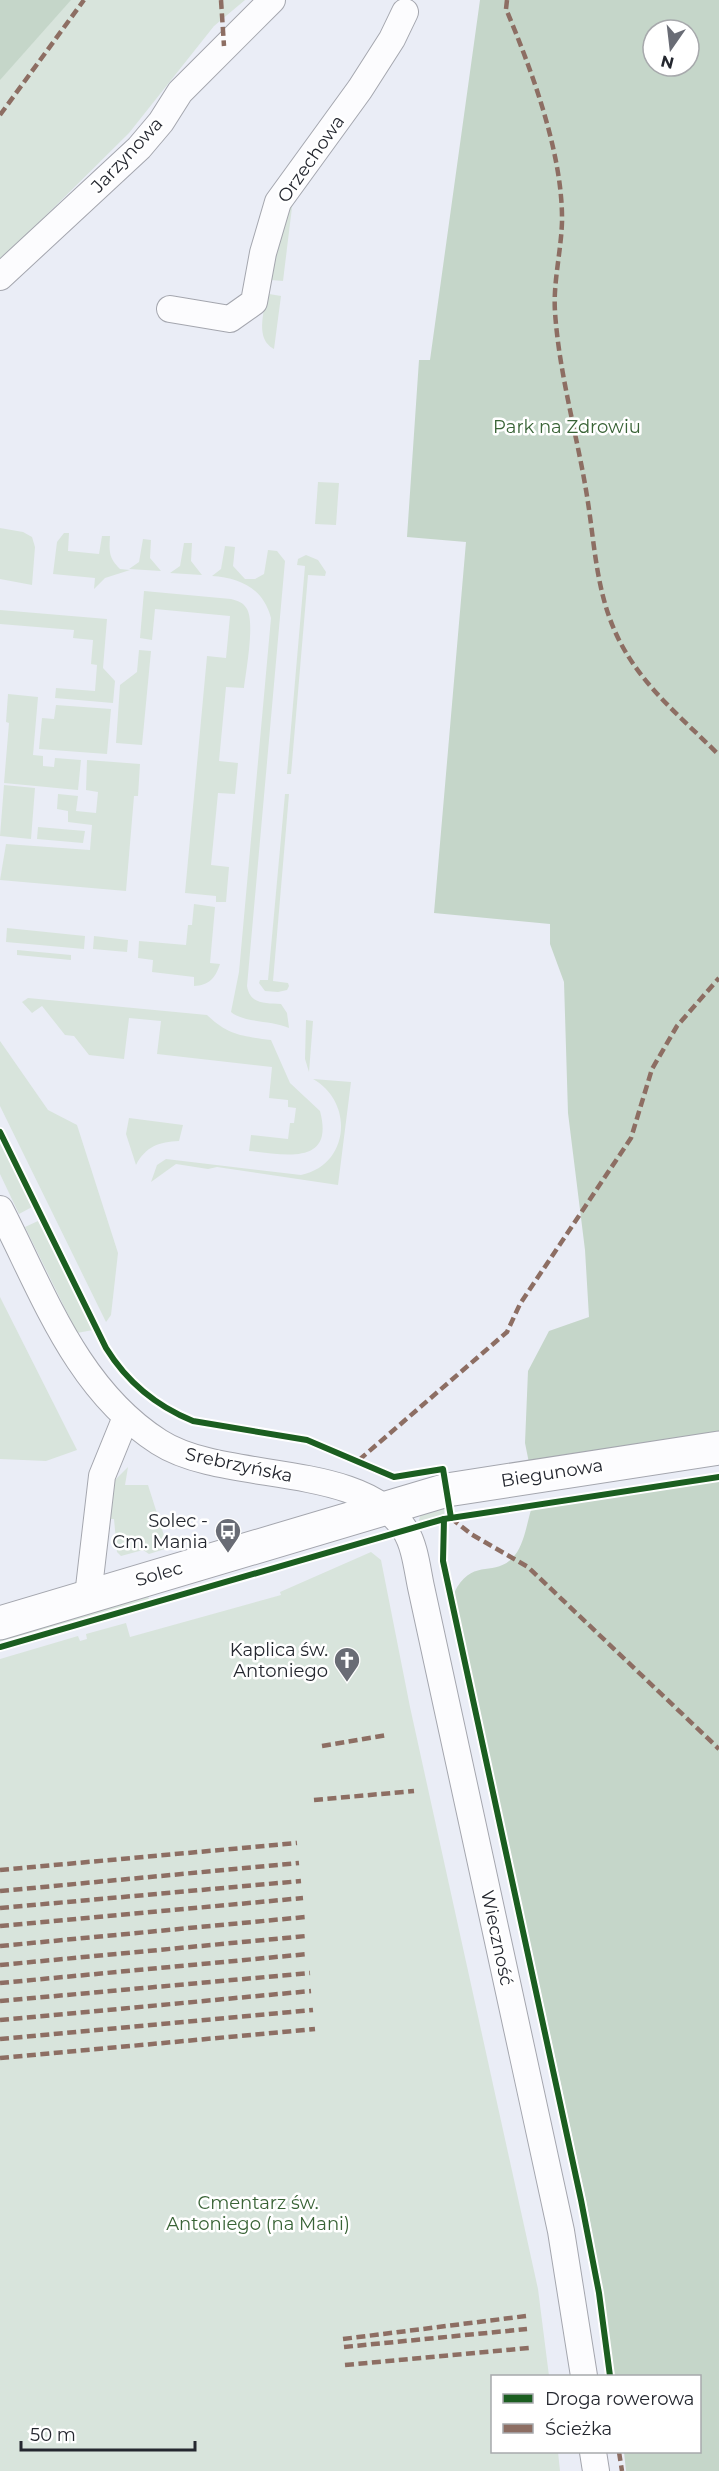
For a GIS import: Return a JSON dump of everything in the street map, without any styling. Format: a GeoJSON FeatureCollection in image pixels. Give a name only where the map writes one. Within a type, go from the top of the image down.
{"type":"FeatureCollection","features":[{"type":"Feature","properties":{"kind":"main road","name":"Biegunowa"},"geometry":{"type":"LineString","coordinates":[[387,1507],[468,1486],[719,1448]]}},
{"type":"Feature","properties":{"kind":"main road","name":"Solec"},"geometry":{"type":"LineString","coordinates":[[0,1623],[387,1507]]}},
{"type":"Feature","properties":{"kind":"street","name":"Jarzynowa"},"geometry":{"type":"LineString","coordinates":[[0,277],[139,148],[161,122],[180,92],[272,0]]}},
{"type":"Feature","properties":{"kind":"street","name":"Orzechowa"},"geometry":{"type":"LineString","coordinates":[[170,309],[230,319],[254,302],[278,202],[367,79],[405,12]]}},
{"type":"Feature","properties":{"kind":"street","name":"Srebrzyńska"},"geometry":{"type":"LineString","coordinates":[[0,1209],[73,1353],[91,1379],[126,1417],[159,1442],[188,1457],[317,1481],[387,1507]]}},
{"type":"Feature","properties":{"kind":"street"},"geometry":{"type":"LineString","coordinates":[[88,1596],[102,1476],[126,1417]]}},
{"type":"Feature","properties":{"kind":"street","name":"Wieczność"},"geometry":{"type":"LineString","coordinates":[[387,1507],[409,1537],[421,1587],[561,2231],[584,2375]]}},
{"type":"Feature","properties":{"kind":"street"},"geometry":{"type":"LineString","coordinates":[[593,2453],[596,2471]]}},
{"type":"Feature","properties":{"kind":"green space"},"geometry":{"type":"Polygon","coordinates":[[[0,0],[245,0],[214,26],[129,133],[0,261],[0,0]]]}},
{"type":"Feature","properties":{"kind":"green space"},"geometry":{"type":"Polygon","coordinates":[[[0,0],[71,0],[0,80],[0,0]]]}},
{"type":"Feature","properties":{"kind":"green space","name":"Park na Zdrowiu"},"geometry":{"type":"Polygon","coordinates":[[[480,0],[719,0],[719,1435],[529,1463],[525,1443],[528,1371],[549,1331],[589,1317],[585,1250],[568,1113],[564,982],[550,944],[550,924],[434,913],[466,542],[407,537],[419,360],[430,360],[480,0]]]}},
{"type":"Feature","properties":{"kind":"green space"},"geometry":{"type":"Polygon","coordinates":[[[293,199],[283,281],[271,280],[269,277],[279,211],[293,199]]]}},
{"type":"Feature","properties":{"kind":"green space"},"geometry":{"type":"Polygon","coordinates":[[[269,294],[281,296],[274,349],[264,339],[262,325],[266,296],[269,294]]]}},
{"type":"Feature","properties":{"kind":"green space"},"geometry":{"type":"Polygon","coordinates":[[[318,482],[339,483],[336,525],[315,524],[318,482]]]}},
{"type":"Feature","properties":{"kind":"green space"},"geometry":{"type":"Polygon","coordinates":[[[0,528],[23,532],[32,537],[35,547],[32,585],[0,579],[0,528]]]}},
{"type":"Feature","properties":{"kind":"green space"},"geometry":{"type":"Polygon","coordinates":[[[64,533],[69,533],[68,551],[99,554],[102,536],[110,536],[112,558],[120,569],[130,570],[105,578],[94,589],[95,578],[53,574],[57,542],[64,533]]]}},
{"type":"Feature","properties":{"kind":"green space"},"geometry":{"type":"Polygon","coordinates":[[[143,539],[151,540],[150,558],[161,571],[129,569],[139,562],[143,539]]]}},
{"type":"Feature","properties":{"kind":"green space"},"geometry":{"type":"Polygon","coordinates":[[[184,543],[192,543],[191,561],[202,575],[170,573],[180,566],[184,543]]]}},
{"type":"Feature","properties":{"kind":"green space"},"geometry":{"type":"Polygon","coordinates":[[[225,546],[235,547],[233,566],[245,579],[255,579],[264,574],[268,550],[277,551],[285,561],[247,986],[251,997],[255,1000],[281,1004],[287,1013],[289,1028],[243,1018],[231,1012],[239,972],[271,618],[262,599],[249,586],[232,579],[212,576],[221,569],[225,546]]]}},
{"type":"Feature","properties":{"kind":"green space"},"geometry":{"type":"Polygon","coordinates":[[[306,555],[318,560],[326,572],[325,576],[308,575],[291,774],[287,774],[305,566],[297,565],[298,559],[306,555]]]}},
{"type":"Feature","properties":{"kind":"green space"},"geometry":{"type":"Polygon","coordinates":[[[144,591],[231,599],[244,605],[249,616],[249,647],[244,688],[226,687],[219,761],[238,763],[235,794],[218,793],[211,865],[229,867],[226,902],[216,902],[216,896],[185,893],[207,656],[226,658],[230,616],[155,609],[152,640],[140,638],[144,591]]]}},
{"type":"Feature","properties":{"kind":"green space"},"geometry":{"type":"Polygon","coordinates":[[[0,610],[107,619],[103,668],[115,681],[113,703],[55,698],[56,688],[95,691],[97,665],[91,664],[93,640],[73,638],[74,630],[0,624],[0,610]]]}},
{"type":"Feature","properties":{"kind":"green space"},"geometry":{"type":"Polygon","coordinates":[[[139,650],[151,651],[142,745],[116,743],[120,685],[137,672],[139,650]]]}},
{"type":"Feature","properties":{"kind":"green space"},"geometry":{"type":"Polygon","coordinates":[[[8,694],[38,697],[33,755],[43,756],[43,766],[54,767],[55,758],[81,760],[78,790],[4,783],[9,723],[6,722],[8,694]]]}},
{"type":"Feature","properties":{"kind":"green space"},"geometry":{"type":"Polygon","coordinates":[[[56,705],[111,709],[107,754],[39,749],[42,718],[54,719],[56,705]]]}},
{"type":"Feature","properties":{"kind":"green space"},"geometry":{"type":"Polygon","coordinates":[[[87,760],[140,764],[138,796],[134,796],[126,891],[0,880],[6,844],[90,850],[92,825],[68,822],[68,811],[57,809],[58,794],[78,796],[76,811],[96,813],[98,792],[86,790],[87,760]]]}},
{"type":"Feature","properties":{"kind":"green space"},"geometry":{"type":"Polygon","coordinates":[[[4,785],[35,788],[31,839],[0,836],[4,785]]]}},
{"type":"Feature","properties":{"kind":"green space"},"geometry":{"type":"Polygon","coordinates":[[[285,794],[289,794],[273,981],[288,983],[289,986],[287,990],[278,992],[265,991],[259,983],[260,980],[268,980],[285,794]]]}},
{"type":"Feature","properties":{"kind":"green space"},"geometry":{"type":"Polygon","coordinates":[[[38,827],[85,831],[83,843],[37,839],[38,827]]]}},
{"type":"Feature","properties":{"kind":"green space"},"geometry":{"type":"Polygon","coordinates":[[[194,904],[215,907],[210,963],[220,964],[211,980],[194,986],[194,977],[152,972],[153,960],[138,958],[139,941],[186,945],[188,925],[192,925],[194,904]]]}},
{"type":"Feature","properties":{"kind":"green space"},"geometry":{"type":"Polygon","coordinates":[[[7,928],[85,936],[84,949],[6,942],[7,928]]]}},
{"type":"Feature","properties":{"kind":"green space"},"geometry":{"type":"Polygon","coordinates":[[[94,936],[128,940],[127,952],[93,949],[94,936]]]}},
{"type":"Feature","properties":{"kind":"green space"},"geometry":{"type":"Polygon","coordinates":[[[17,950],[71,955],[71,960],[17,955],[17,950]]]}},
{"type":"Feature","properties":{"kind":"green space"},"geometry":{"type":"Polygon","coordinates":[[[28,998],[207,1015],[230,1031],[244,1036],[271,1040],[290,1083],[320,1111],[323,1129],[320,1141],[313,1149],[303,1153],[277,1154],[249,1151],[251,1135],[288,1139],[290,1123],[294,1123],[296,1108],[288,1107],[288,1100],[269,1098],[272,1067],[157,1054],[161,1021],[129,1018],[124,1059],[89,1055],[74,1036],[65,1035],[42,1006],[32,1013],[22,1002],[28,998]]]}},
{"type":"Feature","properties":{"kind":"green space"},"geometry":{"type":"Polygon","coordinates":[[[306,1020],[313,1021],[309,1072],[305,1059],[306,1020]]]}},
{"type":"Feature","properties":{"kind":"green space"},"geometry":{"type":"Polygon","coordinates":[[[0,1041],[48,1110],[77,1125],[118,1253],[111,1315],[106,1322],[0,1106],[0,1041]]]}},
{"type":"Feature","properties":{"kind":"green space"},"geometry":{"type":"Polygon","coordinates":[[[313,1079],[351,1082],[338,1185],[217,1167],[208,1169],[176,1164],[151,1182],[157,1165],[166,1159],[301,1175],[317,1169],[329,1159],[337,1146],[341,1132],[340,1117],[335,1102],[326,1089],[313,1079]]]}},
{"type":"Feature","properties":{"kind":"green space"},"geometry":{"type":"Polygon","coordinates":[[[129,1118],[183,1125],[179,1141],[154,1146],[144,1153],[136,1165],[126,1134],[129,1118]]]}},
{"type":"Feature","properties":{"kind":"green space"},"geometry":{"type":"Polygon","coordinates":[[[0,1142],[32,1207],[19,1214],[0,1174],[0,1142]]]}},
{"type":"Feature","properties":{"kind":"green space"},"geometry":{"type":"Polygon","coordinates":[[[38,1221],[93,1330],[77,1333],[25,1227],[38,1221]]]}},
{"type":"Feature","properties":{"kind":"green space"},"geometry":{"type":"Polygon","coordinates":[[[0,1297],[77,1450],[46,1461],[0,1459],[0,1297]]]}},
{"type":"Feature","properties":{"kind":"green space"},"geometry":{"type":"Polygon","coordinates":[[[128,1467],[125,1485],[148,1485],[168,1548],[149,1554],[143,1550],[121,1556],[117,1552],[114,1519],[107,1519],[113,1482],[128,1467]]]}},
{"type":"Feature","properties":{"kind":"green space"},"geometry":{"type":"Polygon","coordinates":[[[719,1481],[719,2471],[626,2471],[624,2453],[701,2453],[701,2375],[613,2375],[603,2292],[586,2200],[454,1593],[461,1581],[469,1575],[476,1571],[500,1566],[515,1555],[523,1539],[531,1510],[719,1481]]]}},
{"type":"Feature","properties":{"kind":"green space"},"geometry":{"type":"Polygon","coordinates":[[[445,1503],[444,1515],[418,1523],[422,1510],[445,1503]]]}},
{"type":"Feature","properties":{"kind":"green space","name":"Cmentarz św. Antoniego (na Mani)"},"geometry":{"type":"Polygon","coordinates":[[[371,1552],[381,1560],[410,1707],[538,2289],[549,2375],[491,2375],[491,2453],[558,2453],[560,2471],[0,2471],[0,1659],[78,1636],[80,1641],[87,1639],[86,1634],[126,1623],[130,1637],[281,1595],[280,1592],[371,1552]]]}},
{"type":"Feature","properties":{"kind":"green space"},"geometry":{"type":"Polygon","coordinates":[[[148,1594],[149,1600],[0,1642],[0,1636],[148,1594]]]}},
{"type":"Feature","properties":{"kind":"marked path"},"geometry":{"type":"LineString","coordinates":[[0,115],[84,0]]}},
{"type":"Feature","properties":{"kind":"marked path"},"geometry":{"type":"LineString","coordinates":[[221,0],[224,46]]}},
{"type":"Feature","properties":{"kind":"marked path"},"geometry":{"type":"LineString","coordinates":[[507,0],[506,9],[544,113],[557,169],[562,222],[555,290],[557,334],[605,604],[619,640],[640,673],[664,701],[719,755]]}},
{"type":"Feature","properties":{"kind":"marked path"},"geometry":{"type":"LineString","coordinates":[[359,1460],[507,1332],[520,1304],[631,1138],[652,1069],[677,1026],[719,978]]}},
{"type":"Feature","properties":{"kind":"marked path"},"geometry":{"type":"LineString","coordinates":[[451,1518],[471,1534],[528,1567],[719,1749]]}},
{"type":"Feature","properties":{"kind":"marked path"},"geometry":{"type":"LineString","coordinates":[[322,1746],[387,1735]]}},
{"type":"Feature","properties":{"kind":"marked path"},"geometry":{"type":"LineString","coordinates":[[314,1800],[414,1791]]}},
{"type":"Feature","properties":{"kind":"marked path"},"geometry":{"type":"LineString","coordinates":[[0,1870],[297,1843]]}},
{"type":"Feature","properties":{"kind":"marked path"},"geometry":{"type":"LineString","coordinates":[[0,1891],[299,1863]]}},
{"type":"Feature","properties":{"kind":"marked path"},"geometry":{"type":"LineString","coordinates":[[0,1908],[301,1881]]}},
{"type":"Feature","properties":{"kind":"marked path"},"geometry":{"type":"LineString","coordinates":[[0,1926],[303,1898]]}},
{"type":"Feature","properties":{"kind":"marked path"},"geometry":{"type":"LineString","coordinates":[[0,1946],[305,1917]]}},
{"type":"Feature","properties":{"kind":"marked path"},"geometry":{"type":"LineString","coordinates":[[0,1965],[306,1936]]}},
{"type":"Feature","properties":{"kind":"marked path"},"geometry":{"type":"LineString","coordinates":[[0,1983],[308,1954]]}},
{"type":"Feature","properties":{"kind":"marked path"},"geometry":{"type":"LineString","coordinates":[[0,2001],[310,1973]]}},
{"type":"Feature","properties":{"kind":"marked path"},"geometry":{"type":"LineString","coordinates":[[0,2020],[311,1991]]}},
{"type":"Feature","properties":{"kind":"marked path"},"geometry":{"type":"LineString","coordinates":[[0,2039],[313,2010]]}},
{"type":"Feature","properties":{"kind":"marked path"},"geometry":{"type":"LineString","coordinates":[[0,2058],[315,2029]]}},
{"type":"Feature","properties":{"kind":"marked path"},"geometry":{"type":"LineString","coordinates":[[343,2339],[526,2316]]}},
{"type":"Feature","properties":{"kind":"marked path"},"geometry":{"type":"LineString","coordinates":[[344,2347],[527,2329]]}},
{"type":"Feature","properties":{"kind":"marked path"},"geometry":{"type":"LineString","coordinates":[[345,2365],[529,2348]]}},
{"type":"Feature","properties":{"kind":"marked path"},"geometry":{"type":"LineString","coordinates":[[619,2453],[622,2471]]}},
{"type":"Feature","properties":{"kind":"cycle path"},"geometry":{"type":"LineString","coordinates":[[0,1132],[106,1348],[123,1372],[144,1392],[167,1408],[193,1421],[307,1440],[394,1477],[443,1469],[451,1518]]}},
{"type":"Feature","properties":{"kind":"cycle path"},"geometry":{"type":"LineString","coordinates":[[0,1647],[444,1519],[719,1477]]}},
{"type":"Feature","properties":{"kind":"cycle path"},"geometry":{"type":"LineString","coordinates":[[444,1519],[443,1561],[581,2200],[599,2293],[610,2375]]}},
{"type":"Feature","properties":{"kind":"place","name":"Solec - Cm. Mania"},"geometry":{"type":"Point","coordinates":[228,1554]}},
{"type":"Feature","properties":{"kind":"place","name":"Kaplica św. Antoniego"},"geometry":{"type":"Point","coordinates":[347,1683]}}]}
